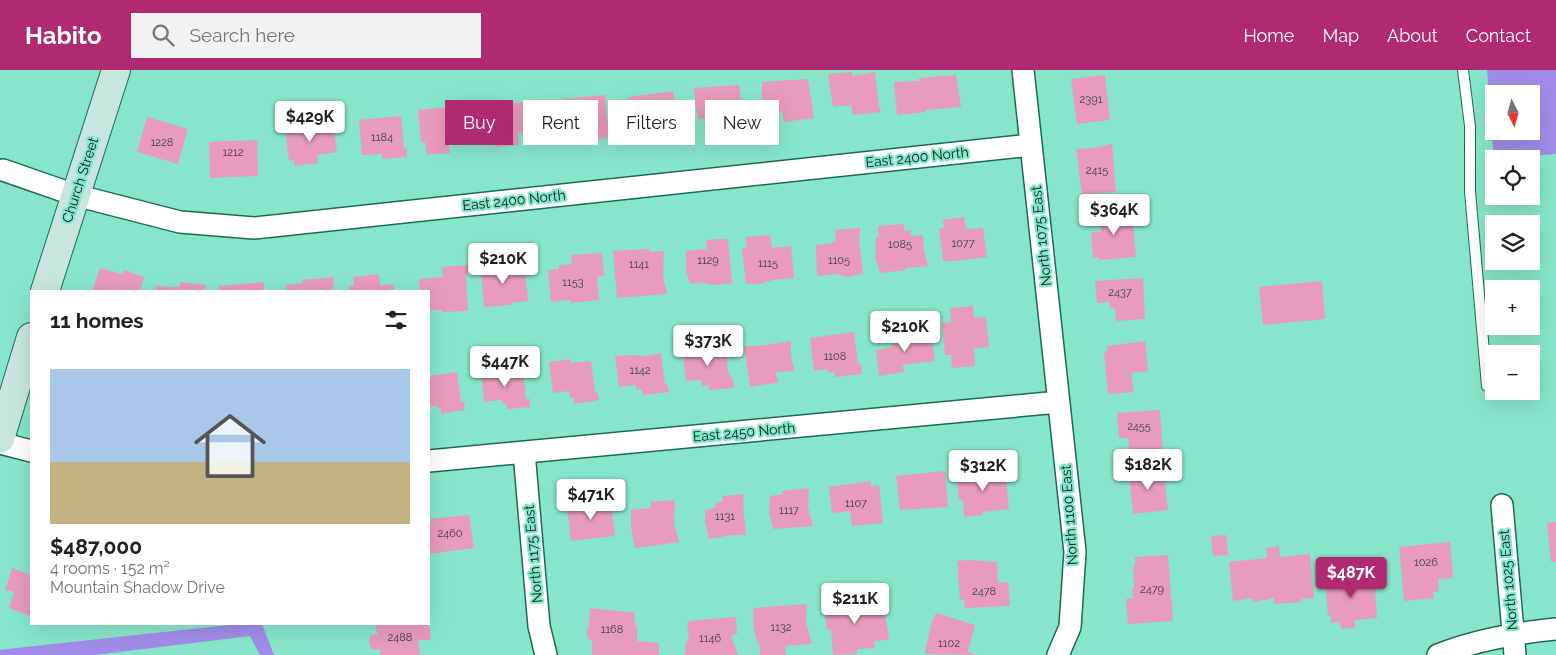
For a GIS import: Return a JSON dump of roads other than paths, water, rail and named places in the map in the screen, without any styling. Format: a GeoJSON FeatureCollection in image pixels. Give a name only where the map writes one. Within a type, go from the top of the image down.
{"type":"FeatureCollection","features":[{"type":"Feature","properties":{"kind":"street","name":"Church Street"},"geometry":{"type":"LineString","coordinates":[[45,290],[116,70]]}},
{"type":"Feature","properties":{"kind":"street","name":"North 1075 East"},"geometry":{"type":"LineString","coordinates":[[1023,70],[1059,402]]}},
{"type":"Feature","properties":{"kind":"street","name":"East 2400 North"},"geometry":{"type":"LineString","coordinates":[[3,170],[75,195],[180,222],[254,228],[1031,145]]}},
{"type":"Feature","properties":{"kind":"street"},"geometry":{"type":"LineString","coordinates":[[0,439],[30,340]]}},
{"type":"Feature","properties":{"kind":"street","name":"East 2450 North"},"geometry":{"type":"LineString","coordinates":[[430,461],[1059,402]]}},
{"type":"Feature","properties":{"kind":"street","name":"North 1100 East"},"geometry":{"type":"LineString","coordinates":[[1058,655],[1070,627],[1075,552],[1059,402]]}},
{"type":"Feature","properties":{"kind":"street"},"geometry":{"type":"LineString","coordinates":[[0,443],[30,451]]}},
{"type":"Feature","properties":{"kind":"street","name":"North 1175 East"},"geometry":{"type":"LineString","coordinates":[[524,452],[539,626],[546,655]]}},
{"type":"Feature","properties":{"kind":"street","name":"North 1025 East"},"geometry":{"type":"LineString","coordinates":[[1502,505],[1514,645]]}},
{"type":"Feature","properties":{"kind":"street"},"geometry":{"type":"LineString","coordinates":[[1438,655],[1463,645],[1514,645],[1556,629]]}},
{"type":"Feature","properties":{"kind":"lane"},"geometry":{"type":"LineString","coordinates":[[1463,70],[1470,126],[1470,191],[1485,363]]}}]}
